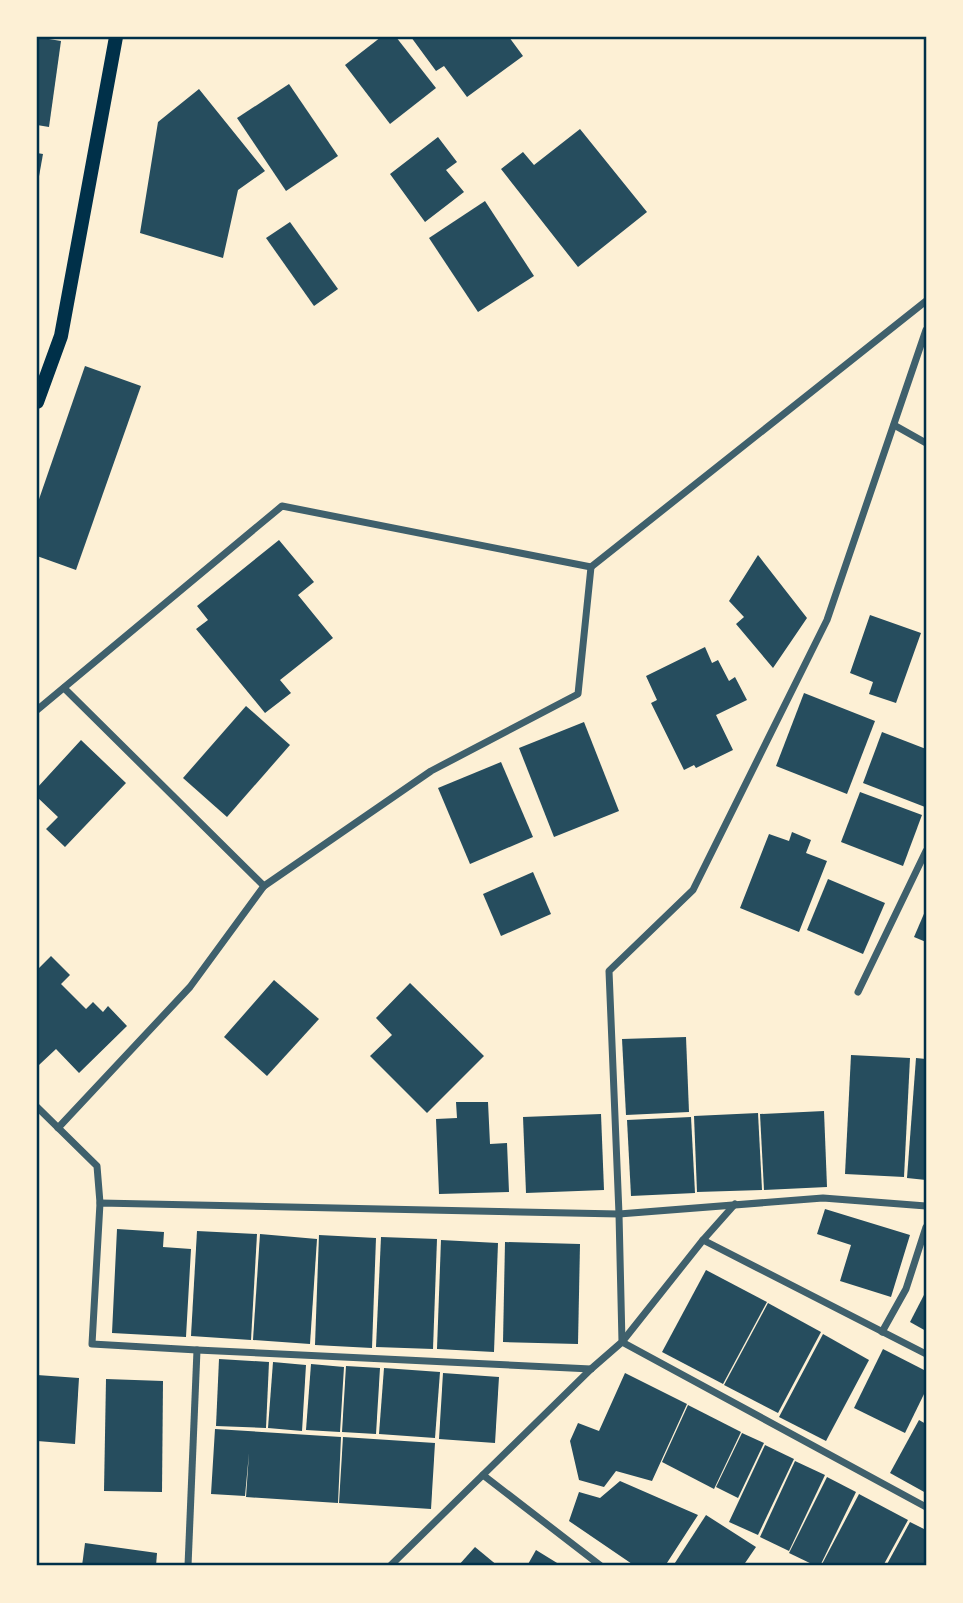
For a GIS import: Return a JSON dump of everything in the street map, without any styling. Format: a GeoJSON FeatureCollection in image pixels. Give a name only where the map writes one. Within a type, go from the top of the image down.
{"type":"FeatureCollection","features":[{"type":"Feature","properties":{"kind":"main road"},"geometry":{"type":"LineString","coordinates":[[37,402],[61,336],[116,37]]}},
{"type":"Feature","properties":{"kind":"street"},"geometry":{"type":"LineString","coordinates":[[58,1128],[190,988],[264,886],[431,771],[578,694],[591,567],[926,301]]}},
{"type":"Feature","properties":{"kind":"street"},"geometry":{"type":"LineString","coordinates":[[622,1342],[609,971],[693,890],[827,620],[926,330]]}},
{"type":"Feature","properties":{"kind":"street"},"geometry":{"type":"LineString","coordinates":[[894,425],[926,443]]}},
{"type":"Feature","properties":{"kind":"street"},"geometry":{"type":"LineString","coordinates":[[37,710],[282,506],[591,567]]}},
{"type":"Feature","properties":{"kind":"street"},"geometry":{"type":"LineString","coordinates":[[64,688],[264,886]]}},
{"type":"Feature","properties":{"kind":"street"},"geometry":{"type":"LineString","coordinates":[[858,992],[926,851]]}},
{"type":"Feature","properties":{"kind":"street"},"geometry":{"type":"LineString","coordinates":[[37,1107],[97,1166],[100,1203],[92,1343],[591,1369]]}},
{"type":"Feature","properties":{"kind":"street"},"geometry":{"type":"LineString","coordinates":[[100,1203],[619,1213],[823,1198],[926,1206]]}},
{"type":"Feature","properties":{"kind":"street"},"geometry":{"type":"LineString","coordinates":[[390,1566],[591,1369],[622,1342],[703,1240],[735,1205]]}},
{"type":"Feature","properties":{"kind":"street"},"geometry":{"type":"LineString","coordinates":[[882,1332],[906,1289],[926,1227]]}},
{"type":"Feature","properties":{"kind":"street"},"geometry":{"type":"LineString","coordinates":[[703,1240],[926,1354]]}},
{"type":"Feature","properties":{"kind":"street"},"geometry":{"type":"LineString","coordinates":[[622,1342],[926,1507]]}},
{"type":"Feature","properties":{"kind":"street"},"geometry":{"type":"LineString","coordinates":[[188,1566],[197,1350]]}},
{"type":"Feature","properties":{"kind":"street"},"geometry":{"type":"LineString","coordinates":[[483,1475],[601,1566]]}},
{"type":"Feature","properties":{"kind":"building"},"geometry":{"type":"Polygon","coordinates":[[[37,37],[61,41],[49,127],[37,125],[37,37]]]}},
{"type":"Feature","properties":{"kind":"building"},"geometry":{"type":"Polygon","coordinates":[[[381,37],[396,37],[436,88],[390,124],[345,65],[381,37]]]}},
{"type":"Feature","properties":{"kind":"building"},"geometry":{"type":"Polygon","coordinates":[[[411,37],[509,37],[523,56],[467,97],[444,66],[436,71],[411,37]]]}},
{"type":"Feature","properties":{"kind":"building"},"geometry":{"type":"Polygon","coordinates":[[[289,84],[338,156],[286,191],[237,118],[289,84]]]}},
{"type":"Feature","properties":{"kind":"building"},"geometry":{"type":"Polygon","coordinates":[[[199,89],[265,171],[238,190],[223,258],[140,233],[158,122],[199,89]]]}},
{"type":"Feature","properties":{"kind":"building"},"geometry":{"type":"Polygon","coordinates":[[[580,129],[647,212],[578,267],[501,169],[523,152],[534,165],[580,129]]]}},
{"type":"Feature","properties":{"kind":"building"},"geometry":{"type":"Polygon","coordinates":[[[438,137],[457,162],[446,170],[464,192],[425,222],[390,174],[438,137]]]}},
{"type":"Feature","properties":{"kind":"building"},"geometry":{"type":"Polygon","coordinates":[[[37,153],[43,154],[38,182],[37,182],[37,153]]]}},
{"type":"Feature","properties":{"kind":"building"},"geometry":{"type":"Polygon","coordinates":[[[485,201],[534,276],[478,312],[429,238],[485,201]]]}},
{"type":"Feature","properties":{"kind":"building"},"geometry":{"type":"Polygon","coordinates":[[[290,222],[338,289],[314,306],[266,238],[290,222]]]}},
{"type":"Feature","properties":{"kind":"building"},"geometry":{"type":"Polygon","coordinates":[[[85,366],[141,386],[76,570],[37,556],[37,505],[85,366]]]}},
{"type":"Feature","properties":{"kind":"building"},"geometry":{"type":"Polygon","coordinates":[[[279,540],[314,582],[298,595],[333,638],[280,680],[291,693],[265,713],[196,629],[208,620],[197,606],[279,540]]]}},
{"type":"Feature","properties":{"kind":"building"},"geometry":{"type":"Polygon","coordinates":[[[758,555],[807,618],[773,668],[736,624],[744,617],[729,601],[758,555]]]}},
{"type":"Feature","properties":{"kind":"building"},"geometry":{"type":"Polygon","coordinates":[[[870,615],[921,633],[896,703],[869,694],[873,682],[850,673],[870,615]]]}},
{"type":"Feature","properties":{"kind":"building"},"geometry":{"type":"Polygon","coordinates":[[[705,647],[712,663],[718,660],[729,681],[735,677],[747,700],[716,715],[733,750],[696,768],[694,765],[684,770],[651,703],[657,700],[646,676],[705,647]]]}},
{"type":"Feature","properties":{"kind":"building"},"geometry":{"type":"Polygon","coordinates":[[[804,693],[875,721],[847,794],[776,766],[804,693]]]}},
{"type":"Feature","properties":{"kind":"building"},"geometry":{"type":"Polygon","coordinates":[[[246,706],[290,745],[227,817],[183,778],[246,706]]]}},
{"type":"Feature","properties":{"kind":"building"},"geometry":{"type":"Polygon","coordinates":[[[584,722],[619,811],[554,837],[519,748],[584,722]]]}},
{"type":"Feature","properties":{"kind":"building"},"geometry":{"type":"Polygon","coordinates":[[[882,732],[926,749],[925,807],[863,783],[882,732]]]}},
{"type":"Feature","properties":{"kind":"building"},"geometry":{"type":"Polygon","coordinates":[[[81,740],[126,783],[65,847],[46,829],[58,817],[37,797],[37,788],[81,740]]]}},
{"type":"Feature","properties":{"kind":"building"},"geometry":{"type":"Polygon","coordinates":[[[501,762],[533,837],[470,864],[438,788],[501,762]]]}},
{"type":"Feature","properties":{"kind":"building"},"geometry":{"type":"Polygon","coordinates":[[[860,792],[922,815],[903,866],[841,842],[860,792]]]}},
{"type":"Feature","properties":{"kind":"building"},"geometry":{"type":"Polygon","coordinates":[[[792,832],[811,840],[806,853],[827,861],[799,932],[740,908],[769,834],[789,841],[792,832]]]}},
{"type":"Feature","properties":{"kind":"building"},"geometry":{"type":"Polygon","coordinates":[[[533,872],[551,914],[501,936],[483,894],[533,872]]]}},
{"type":"Feature","properties":{"kind":"building"},"geometry":{"type":"Polygon","coordinates":[[[828,879],[885,903],[863,954],[807,930],[828,879]]]}},
{"type":"Feature","properties":{"kind":"building"},"geometry":{"type":"Polygon","coordinates":[[[926,909],[926,942],[914,937],[926,909]]]}},
{"type":"Feature","properties":{"kind":"building"},"geometry":{"type":"Polygon","coordinates":[[[51,956],[70,975],[61,984],[86,1009],[93,1002],[103,1012],[108,1006],[127,1026],[79,1073],[56,1049],[37,1064],[37,970],[51,956]]]}},
{"type":"Feature","properties":{"kind":"building"},"geometry":{"type":"Polygon","coordinates":[[[274,980],[319,1019],[267,1076],[224,1037],[274,980]]]}},
{"type":"Feature","properties":{"kind":"building"},"geometry":{"type":"Polygon","coordinates":[[[410,983],[484,1056],[427,1113],[370,1056],[392,1035],[376,1018],[410,983]]]}},
{"type":"Feature","properties":{"kind":"building"},"geometry":{"type":"Polygon","coordinates":[[[686,1037],[689,1112],[626,1115],[622,1039],[686,1037]]]}},
{"type":"Feature","properties":{"kind":"building"},"geometry":{"type":"Polygon","coordinates":[[[851,1055],[910,1058],[904,1177],[845,1174],[851,1055]]]}},
{"type":"Feature","properties":{"kind":"building"},"geometry":{"type":"Polygon","coordinates":[[[916,1058],[926,1059],[926,1180],[907,1178],[916,1058]]]}},
{"type":"Feature","properties":{"kind":"building"},"geometry":{"type":"Polygon","coordinates":[[[456,1102],[488,1102],[490,1144],[507,1143],[509,1192],[439,1194],[436,1119],[457,1118],[456,1102]]]}},
{"type":"Feature","properties":{"kind":"building"},"geometry":{"type":"Polygon","coordinates":[[[824,1111],[827,1187],[764,1190],[760,1114],[824,1111]]]}},
{"type":"Feature","properties":{"kind":"building"},"geometry":{"type":"Polygon","coordinates":[[[758,1113],[762,1190],[697,1192],[694,1116],[758,1113]]]}},
{"type":"Feature","properties":{"kind":"building"},"geometry":{"type":"Polygon","coordinates":[[[601,1114],[604,1190],[526,1193],[523,1117],[601,1114]]]}},
{"type":"Feature","properties":{"kind":"building"},"geometry":{"type":"Polygon","coordinates":[[[691,1117],[695,1193],[631,1196],[627,1120],[691,1117]]]}},
{"type":"Feature","properties":{"kind":"building"},"geometry":{"type":"Polygon","coordinates":[[[825,1209],[910,1235],[891,1297],[840,1281],[851,1245],[817,1234],[825,1209]]]}},
{"type":"Feature","properties":{"kind":"building"},"geometry":{"type":"Polygon","coordinates":[[[117,1229],[164,1232],[163,1247],[191,1249],[186,1337],[112,1333],[117,1229]]]}},
{"type":"Feature","properties":{"kind":"building"},"geometry":{"type":"Polygon","coordinates":[[[197,1231],[257,1234],[251,1340],[191,1336],[197,1231]]]}},
{"type":"Feature","properties":{"kind":"building"},"geometry":{"type":"Polygon","coordinates":[[[260,1234],[317,1239],[310,1344],[253,1340],[260,1234]]]}},
{"type":"Feature","properties":{"kind":"building"},"geometry":{"type":"Polygon","coordinates":[[[319,1235],[376,1238],[372,1348],[315,1345],[319,1235]]]}},
{"type":"Feature","properties":{"kind":"building"},"geometry":{"type":"Polygon","coordinates":[[[381,1237],[437,1239],[433,1349],[376,1347],[381,1237]]]}},
{"type":"Feature","properties":{"kind":"building"},"geometry":{"type":"Polygon","coordinates":[[[441,1240],[498,1243],[494,1352],[437,1349],[441,1240]]]}},
{"type":"Feature","properties":{"kind":"building"},"geometry":{"type":"Polygon","coordinates":[[[505,1242],[580,1244],[578,1344],[503,1342],[505,1242]]]}},
{"type":"Feature","properties":{"kind":"building"},"geometry":{"type":"Polygon","coordinates":[[[706,1270],[767,1302],[723,1384],[662,1352],[706,1270]]]}},
{"type":"Feature","properties":{"kind":"building"},"geometry":{"type":"Polygon","coordinates":[[[926,1291],[926,1331],[910,1322],[926,1291]]]}},
{"type":"Feature","properties":{"kind":"building"},"geometry":{"type":"Polygon","coordinates":[[[768,1303],[821,1332],[778,1413],[724,1385],[768,1303]]]}},
{"type":"Feature","properties":{"kind":"building"},"geometry":{"type":"Polygon","coordinates":[[[823,1334],[869,1360],[826,1441],[779,1417],[823,1334]]]}},
{"type":"Feature","properties":{"kind":"building"},"geometry":{"type":"Polygon","coordinates":[[[883,1349],[926,1371],[926,1390],[905,1433],[854,1408],[883,1349]]]}},
{"type":"Feature","properties":{"kind":"building"},"geometry":{"type":"Polygon","coordinates":[[[219,1359],[269,1362],[266,1428],[216,1426],[219,1359]]]}},
{"type":"Feature","properties":{"kind":"building"},"geometry":{"type":"Polygon","coordinates":[[[273,1362],[306,1365],[302,1431],[268,1428],[273,1362]]]}},
{"type":"Feature","properties":{"kind":"building"},"geometry":{"type":"Polygon","coordinates":[[[311,1364],[344,1367],[340,1432],[306,1430],[311,1364]]]}},
{"type":"Feature","properties":{"kind":"building"},"geometry":{"type":"Polygon","coordinates":[[[346,1366],[380,1368],[376,1434],[342,1432],[346,1366]]]}},
{"type":"Feature","properties":{"kind":"building"},"geometry":{"type":"Polygon","coordinates":[[[384,1368],[440,1372],[435,1438],[379,1434],[384,1368]]]}},
{"type":"Feature","properties":{"kind":"building"},"geometry":{"type":"Polygon","coordinates":[[[443,1373],[499,1377],[495,1443],[439,1439],[443,1373]]]}},
{"type":"Feature","properties":{"kind":"building"},"geometry":{"type":"Polygon","coordinates":[[[625,1373],[687,1404],[652,1481],[616,1471],[604,1487],[579,1480],[570,1441],[578,1423],[599,1431],[625,1373]]]}},
{"type":"Feature","properties":{"kind":"building"},"geometry":{"type":"Polygon","coordinates":[[[37,1375],[79,1378],[75,1444],[37,1441],[37,1375]]]}},
{"type":"Feature","properties":{"kind":"building"},"geometry":{"type":"Polygon","coordinates":[[[106,1379],[163,1381],[162,1492],[104,1491],[106,1379]]]}},
{"type":"Feature","properties":{"kind":"building"},"geometry":{"type":"Polygon","coordinates":[[[688,1405],[741,1432],[714,1489],[662,1462],[688,1405]]]}},
{"type":"Feature","properties":{"kind":"building"},"geometry":{"type":"Polygon","coordinates":[[[919,1420],[926,1424],[926,1493],[890,1473],[919,1420]]]}},
{"type":"Feature","properties":{"kind":"building"},"geometry":{"type":"Polygon","coordinates":[[[215,1429],[341,1437],[338,1503],[246,1497],[249,1453],[245,1496],[211,1494],[215,1429]]]}},
{"type":"Feature","properties":{"kind":"building"},"geometry":{"type":"Polygon","coordinates":[[[742,1433],[764,1443],[738,1498],[716,1487],[742,1433]]]}},
{"type":"Feature","properties":{"kind":"building"},"geometry":{"type":"Polygon","coordinates":[[[343,1437],[435,1443],[431,1509],[339,1503],[343,1437]]]}},
{"type":"Feature","properties":{"kind":"building"},"geometry":{"type":"Polygon","coordinates":[[[765,1445],[794,1459],[758,1535],[729,1522],[765,1445]]]}},
{"type":"Feature","properties":{"kind":"building"},"geometry":{"type":"Polygon","coordinates":[[[795,1461],[825,1475],[789,1551],[760,1537],[795,1461]]]}},
{"type":"Feature","properties":{"kind":"building"},"geometry":{"type":"Polygon","coordinates":[[[827,1477],[856,1492],[820,1566],[816,1566],[789,1553],[827,1477]]]}},
{"type":"Feature","properties":{"kind":"building"},"geometry":{"type":"Polygon","coordinates":[[[620,1481],[698,1515],[665,1566],[635,1566],[569,1521],[579,1492],[600,1498],[620,1481]]]}},
{"type":"Feature","properties":{"kind":"building"},"geometry":{"type":"Polygon","coordinates":[[[859,1494],[908,1520],[883,1566],[821,1566],[859,1494]]]}},
{"type":"Feature","properties":{"kind":"building"},"geometry":{"type":"Polygon","coordinates":[[[706,1515],[756,1547],[743,1566],[673,1566],[706,1515]]]}},
{"type":"Feature","properties":{"kind":"building"},"geometry":{"type":"Polygon","coordinates":[[[910,1522],[926,1530],[926,1566],[886,1566],[910,1522]]]}},
{"type":"Feature","properties":{"kind":"building"},"geometry":{"type":"Polygon","coordinates":[[[85,1543],[157,1553],[156,1566],[82,1566],[85,1543]]]}},
{"type":"Feature","properties":{"kind":"building"},"geometry":{"type":"Polygon","coordinates":[[[475,1547],[498,1566],[458,1566],[475,1547]]]}},
{"type":"Feature","properties":{"kind":"building"},"geometry":{"type":"Polygon","coordinates":[[[536,1550],[562,1566],[527,1566],[536,1550]]]}}]}
